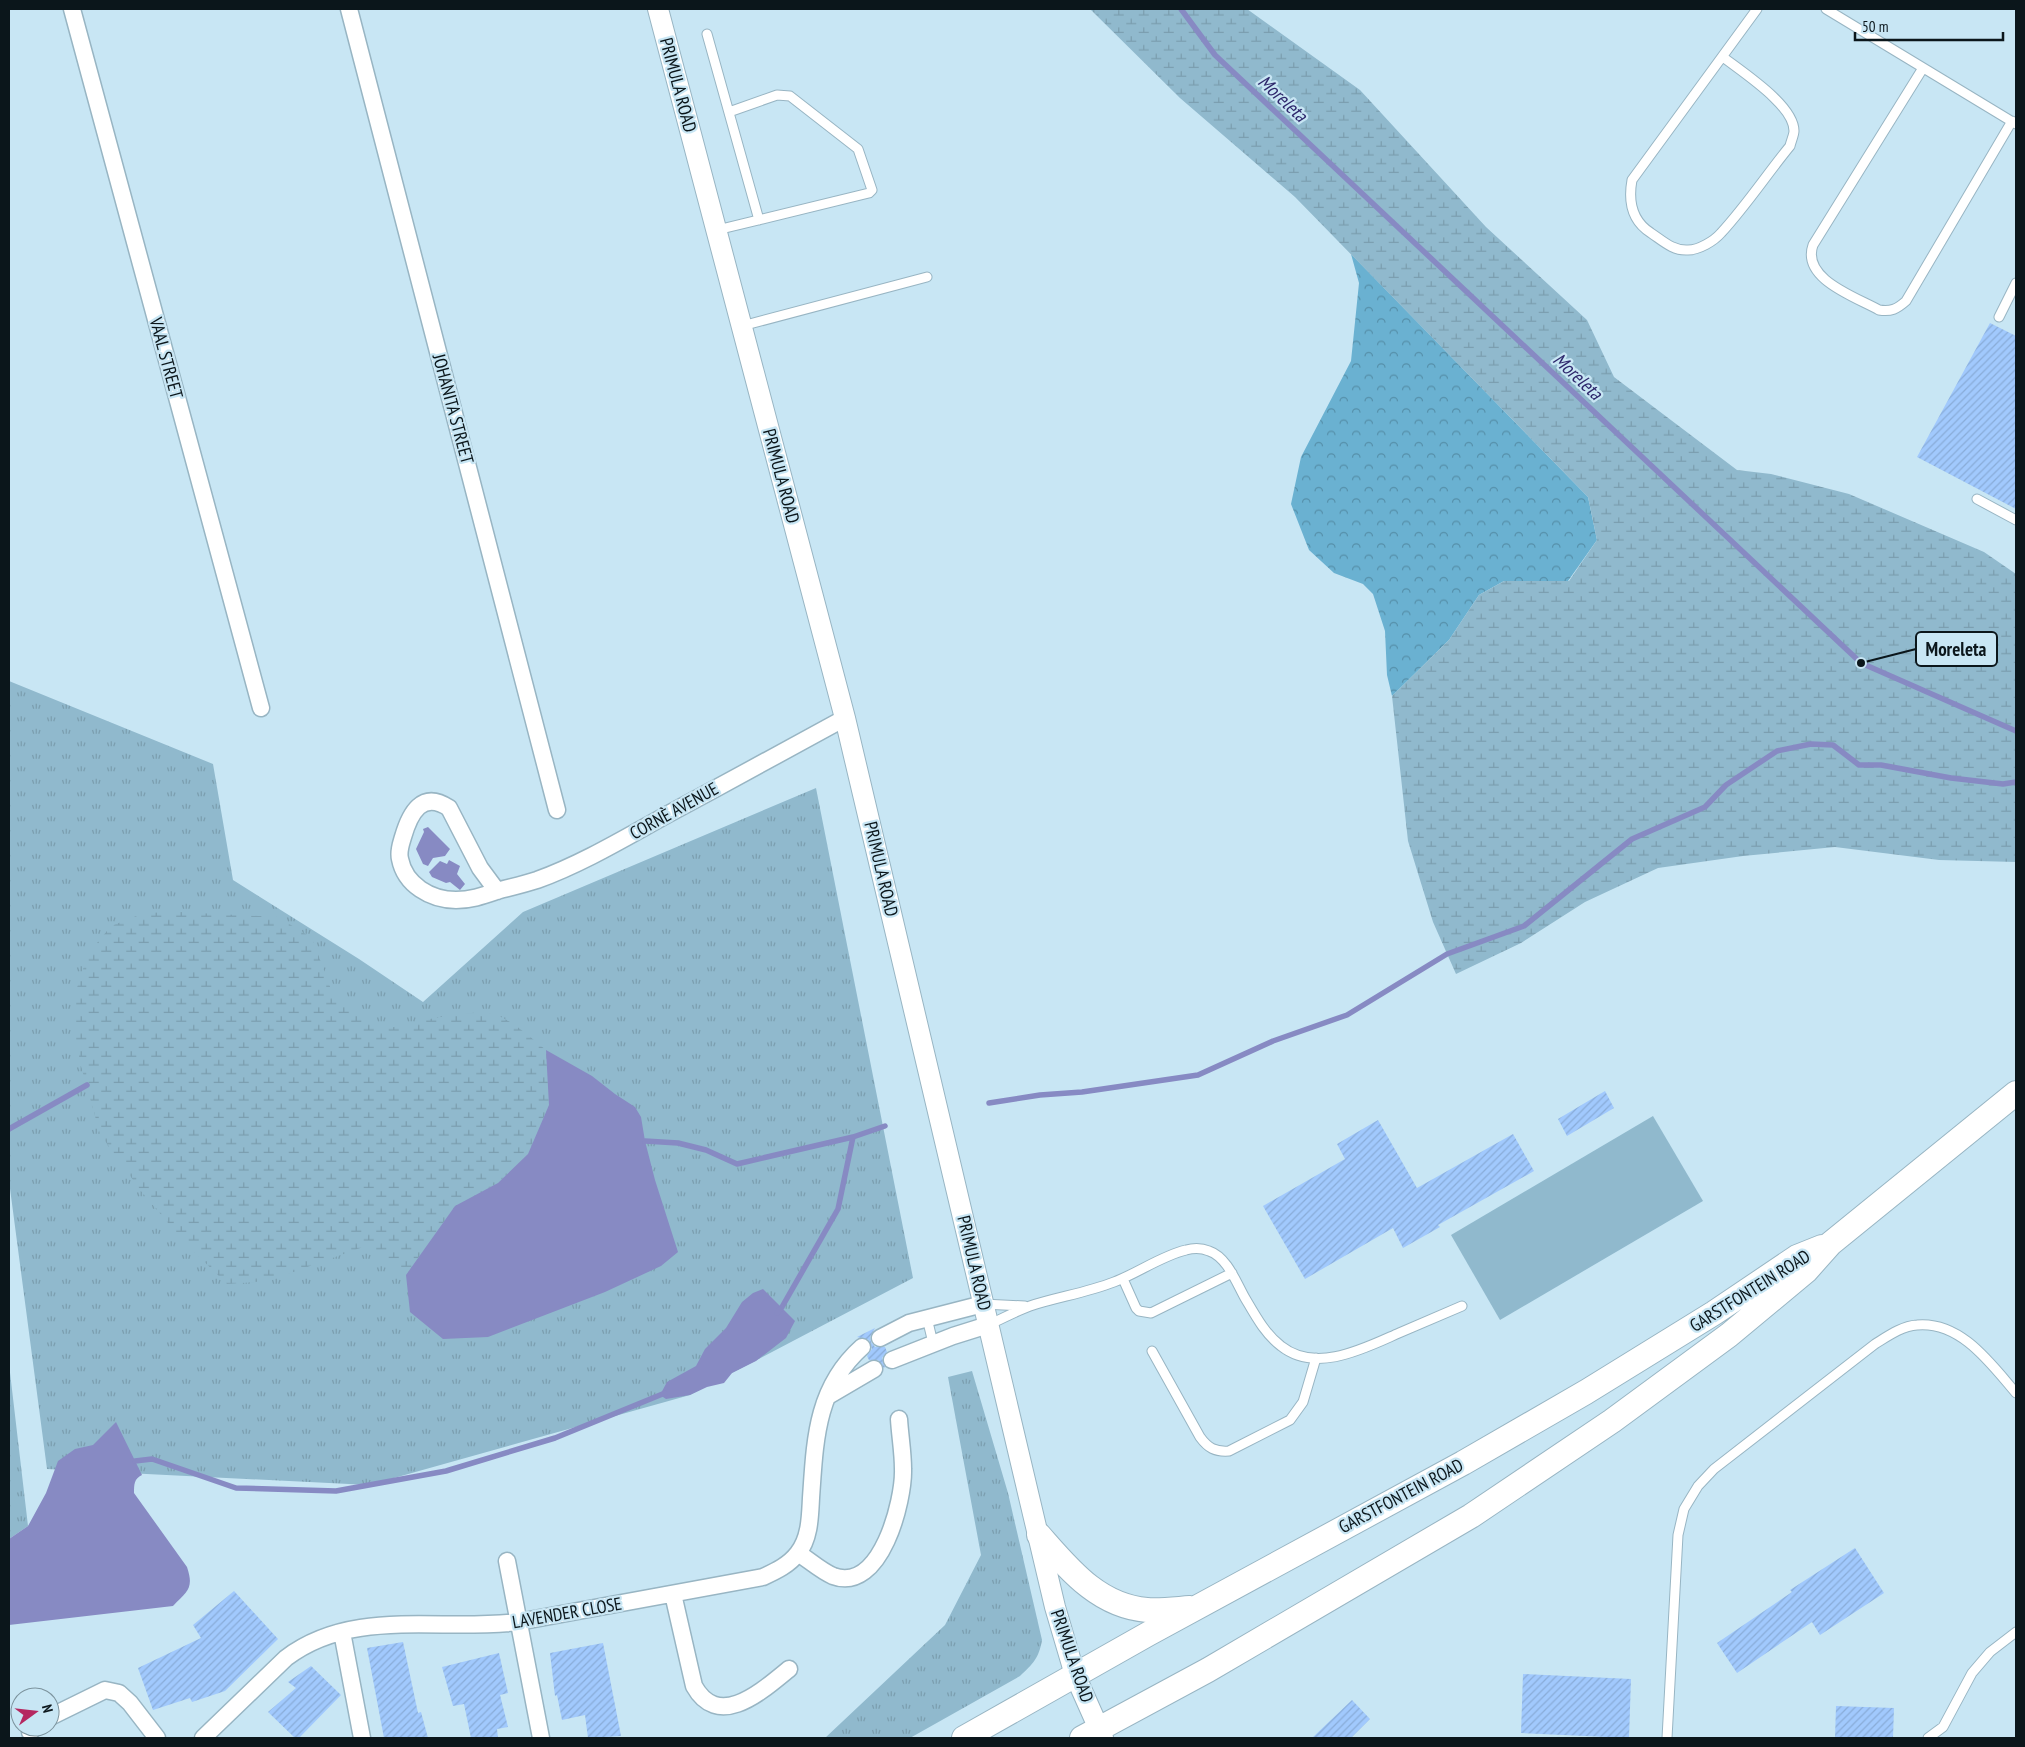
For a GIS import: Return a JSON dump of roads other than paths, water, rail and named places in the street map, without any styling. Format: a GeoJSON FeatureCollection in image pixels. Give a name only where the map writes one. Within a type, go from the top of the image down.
{"type":"FeatureCollection","features":[{"type":"Feature","properties":{"kind":"main road","name":"GARSTFONTEIN ROAD"},"geometry":{"type":"LineString","coordinates":[[1094,1735],[1471,1516],[1612,1421],[1729,1335],[1806,1271],[1830,1244],[2016,1093]]}},
{"type":"Feature","properties":{"kind":"main road","name":"GARSTFONTEIN ROAD"},"geometry":{"type":"LineString","coordinates":[[964,1738],[1553,1411],[1653,1352],[1798,1257],[1830,1244]]}},
{"type":"Feature","properties":{"kind":"main road"},"geometry":{"type":"LineString","coordinates":[[1039,1535],[1074,1576],[1100,1594],[1123,1605],[1147,1610],[1196,1608]]}},
{"type":"Feature","properties":{"kind":"street","name":"VAAL STREET"},"geometry":{"type":"LineString","coordinates":[[72,9],[261,708]]}},
{"type":"Feature","properties":{"kind":"street","name":"JOHANITA STREET"},"geometry":{"type":"LineString","coordinates":[[349,9],[557,810]]}},
{"type":"Feature","properties":{"kind":"street","name":"PRIMULA ROAD"},"geometry":{"type":"LineString","coordinates":[[658,9],[845,718],[1039,1535],[1054,1607],[1094,1735]]}},
{"type":"Feature","properties":{"kind":"street","name":"CORNÈ AVENUE"},"geometry":{"type":"LineString","coordinates":[[497,891],[480,868],[449,808],[440,802],[430,801],[420,804],[407,821],[399,848],[404,871],[423,892],[435,898],[466,900],[535,881],[588,858],[845,718]]}},
{"type":"Feature","properties":{"kind":"street"},"geometry":{"type":"LineString","coordinates":[[880,1338],[909,1324],[927,1318],[983,1304]]}},
{"type":"Feature","properties":{"kind":"street"},"geometry":{"type":"LineString","coordinates":[[892,1360],[933,1343],[988,1325]]}},
{"type":"Feature","properties":{"kind":"street","name":"LAVENDER CLOSE"},"geometry":{"type":"LineString","coordinates":[[203,1738],[292,1653],[311,1642],[342,1632],[406,1624],[495,1625],[518,1622],[763,1577],[778,1570],[798,1552],[806,1538],[809,1523],[816,1432],[828,1396],[840,1370],[862,1347]]}},
{"type":"Feature","properties":{"kind":"street"},"geometry":{"type":"LineString","coordinates":[[828,1396],[874,1370]]}},
{"type":"Feature","properties":{"kind":"street"},"geometry":{"type":"LineString","coordinates":[[798,1552],[834,1577],[846,1578],[858,1575],[869,1568],[880,1554],[894,1524],[900,1499],[903,1470],[899,1419]]}},
{"type":"Feature","properties":{"kind":"street"},"geometry":{"type":"LineString","coordinates":[[507,1561],[540,1738]]}},
{"type":"Feature","properties":{"kind":"street"},"geometry":{"type":"LineString","coordinates":[[674,1594],[694,1686],[700,1697],[708,1703],[719,1706],[734,1705],[747,1700],[789,1669]]}},
{"type":"Feature","properties":{"kind":"street"},"geometry":{"type":"LineString","coordinates":[[342,1632],[362,1738]]}},
{"type":"Feature","properties":{"kind":"street"},"geometry":{"type":"LineString","coordinates":[[60,1712],[105,1690],[119,1693],[130,1703],[158,1738]]}},
{"type":"Feature","properties":{"kind":"lane"},"geometry":{"type":"LineString","coordinates":[[1723,57],[1782,105],[1789,116],[1794,130],[1790,146],[1720,234],[1705,245],[1689,250],[1674,249],[1641,226],[1632,211],[1629,194],[1632,180],[1757,9]]}},
{"type":"Feature","properties":{"kind":"lane"},"geometry":{"type":"LineString","coordinates":[[1826,9],[2014,122],[1906,301],[1898,308],[1888,312],[1879,310],[1825,280],[1812,264],[1810,253],[1813,245],[1923,68]]}},
{"type":"Feature","properties":{"kind":"lane"},"geometry":{"type":"LineString","coordinates":[[707,34],[758,220]]}},
{"type":"Feature","properties":{"kind":"lane"},"geometry":{"type":"LineString","coordinates":[[717,230],[869,193],[872,188],[858,149],[790,96],[777,95],[729,112]]}},
{"type":"Feature","properties":{"kind":"lane"},"geometry":{"type":"LineString","coordinates":[[742,326],[927,277]]}},
{"type":"Feature","properties":{"kind":"lane"},"geometry":{"type":"LineString","coordinates":[[1999,317],[2016,283]]}},
{"type":"Feature","properties":{"kind":"lane"},"geometry":{"type":"LineString","coordinates":[[1977,499],[2016,520]]}},
{"type":"Feature","properties":{"kind":"lane"},"geometry":{"type":"LineString","coordinates":[[988,1325],[1028,1306],[1104,1286],[1172,1255],[1187,1250],[1201,1249],[1211,1252],[1232,1273],[1254,1314],[1270,1336],[1282,1347],[1301,1356],[1316,1358],[1336,1357],[1357,1351],[1462,1306]]}},
{"type":"Feature","properties":{"kind":"lane"},"geometry":{"type":"LineString","coordinates":[[1123,1278],[1136,1308],[1140,1311],[1151,1313],[1232,1273]]}},
{"type":"Feature","properties":{"kind":"lane"},"geometry":{"type":"LineString","coordinates":[[983,1304],[1028,1306]]}},
{"type":"Feature","properties":{"kind":"lane"},"geometry":{"type":"LineString","coordinates":[[927,1318],[933,1343]]}},
{"type":"Feature","properties":{"kind":"lane"},"geometry":{"type":"LineString","coordinates":[[1667,1738],[1678,1536],[1684,1509],[1698,1486],[1714,1469],[1875,1344],[1894,1332],[1917,1324],[1939,1326],[1963,1338],[1984,1356],[2016,1393]]}},
{"type":"Feature","properties":{"kind":"lane"},"geometry":{"type":"LineString","coordinates":[[1152,1351],[1200,1437],[1207,1447],[1218,1452],[1229,1451],[1290,1420],[1303,1402],[1316,1358]]}},
{"type":"Feature","properties":{"kind":"lane"},"geometry":{"type":"LineString","coordinates":[[1928,1738],[1942,1727],[1972,1673],[1990,1652],[2016,1632]]}},
{"type":"Feature","properties":{"kind":"waterway","name":"Moreleta"},"geometry":{"type":"LineString","coordinates":[[1181,9],[1215,55],[1861,663],[2016,731]]}},
{"type":"Feature","properties":{"kind":"waterway"},"geometry":{"type":"LineString","coordinates":[[989,1103],[1198,1075],[1273,1041],[1347,1015],[1447,954],[1524,926],[1632,839],[1705,807],[1726,785],[1777,751],[1811,744],[1833,745],[1859,765],[1881,765],[1951,778],[2003,784],[2016,782]]}},
{"type":"Feature","properties":{"kind":"waterway"},"geometry":{"type":"LineString","coordinates":[[9,1129],[87,1085]]}},
{"type":"Feature","properties":{"kind":"waterway"},"geometry":{"type":"LineString","coordinates":[[777,1313],[838,1209],[853,1137],[885,1126]]}},
{"type":"Feature","properties":{"kind":"waterway"},"geometry":{"type":"LineString","coordinates":[[645,1141],[678,1143],[706,1150],[737,1164],[853,1137]]}},
{"type":"Feature","properties":{"kind":"waterway"},"geometry":{"type":"LineString","coordinates":[[135,1461],[152,1459],[236,1488],[336,1491],[446,1471],[555,1438],[665,1393]]}},
{"type":"Feature","properties":{"kind":"place","name":"Moreleta"},"geometry":{"type":"Point","coordinates":[1861,663]}}]}
